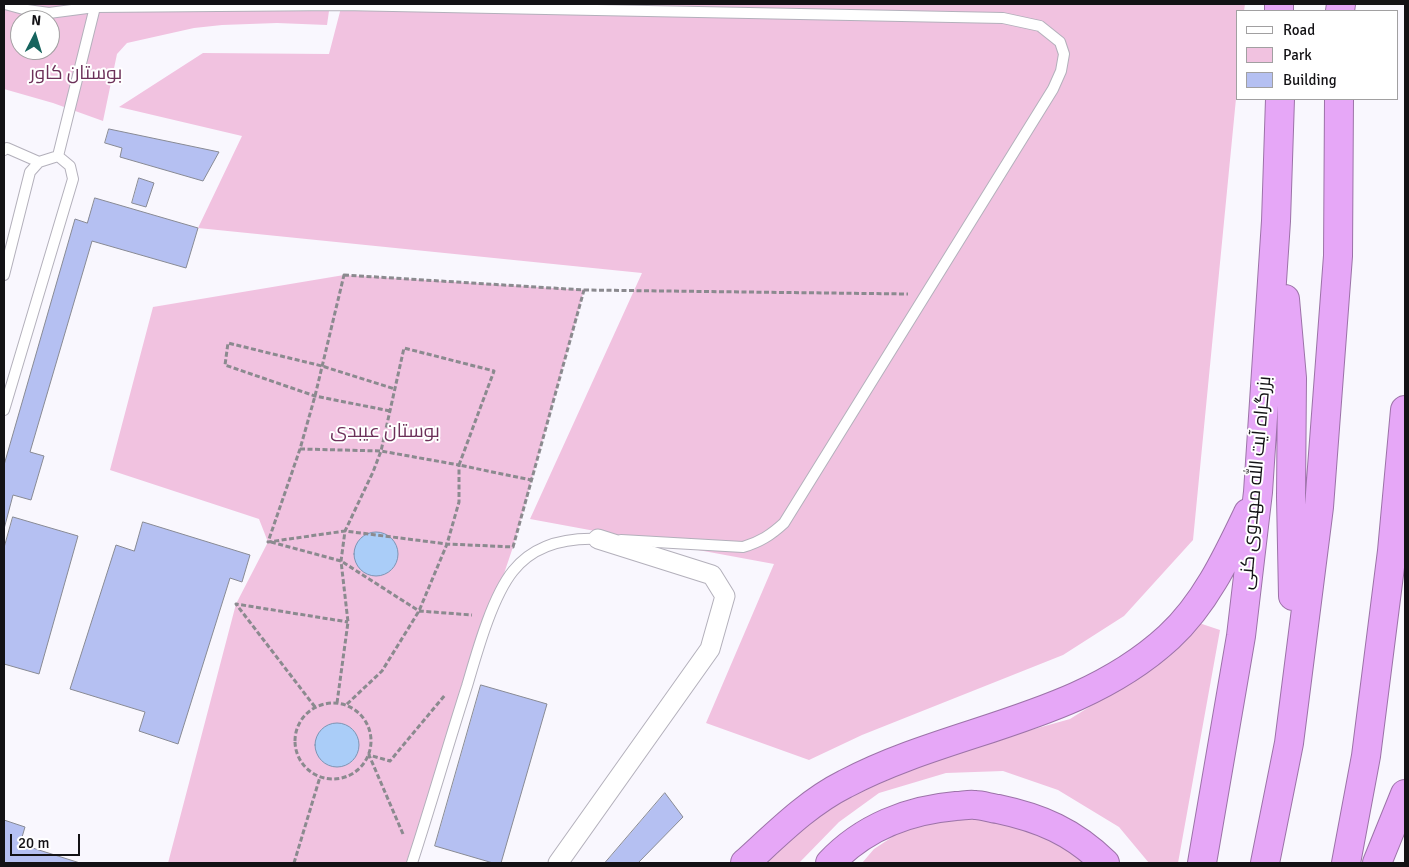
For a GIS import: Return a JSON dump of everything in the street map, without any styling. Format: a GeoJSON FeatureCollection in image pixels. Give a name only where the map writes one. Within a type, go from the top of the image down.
{"type":"FeatureCollection","features":[{"type":"Feature","properties":{"kind":"highway","name":"بزرگراه آیت الله مهدوی کنی"},"geometry":{"type":"LineString","coordinates":[[1202,863],[1241,636],[1258,492],[1276,221],[1280,100]]}},
{"type":"Feature","properties":{"kind":"highway"},"geometry":{"type":"LineString","coordinates":[[1265,863],[1289,743],[1320,487],[1338,256],[1340,100]]}},
{"type":"Feature","properties":{"kind":"highway"},"geometry":{"type":"LineString","coordinates":[[1276,221],[1292,378],[1291,497],[1295,687]]}},
{"type":"Feature","properties":{"kind":"highway"},"geometry":{"type":"LineString","coordinates":[[1346,863],[1366,756],[1392,551],[1405,410]]}},
{"type":"Feature","properties":{"kind":"highway"},"geometry":{"type":"LineString","coordinates":[[745,863],[802,812],[843,785],[878,767],[1050,708],[1112,680],[1134,665],[1170,636],[1200,601],[1228,555],[1258,492]]}},
{"type":"Feature","properties":{"kind":"highway"},"geometry":{"type":"LineString","coordinates":[[1377,863],[1405,794]]}},
{"type":"Feature","properties":{"kind":"highway"},"geometry":{"type":"LineString","coordinates":[[830,863],[861,836],[894,819],[937,808],[975,805],[1027,815],[1063,830],[1092,850],[1105,863]]}},
{"type":"Feature","properties":{"kind":"street"},"geometry":{"type":"LineString","coordinates":[[558,863],[710,649],[725,596],[712,575],[598,538]]}},
{"type":"Feature","properties":{"kind":"lane"},"geometry":{"type":"LineString","coordinates":[[5,4],[49,13],[95,7],[342,5],[1003,18],[1040,26],[1060,42],[1064,54],[1061,71],[1053,89],[784,523],[772,534],[758,542],[743,547],[598,538],[581,538],[554,542],[536,551],[514,569],[501,588],[474,660],[413,861]]}},
{"type":"Feature","properties":{"kind":"lane"},"geometry":{"type":"LineString","coordinates":[[58,156],[95,7]]}},
{"type":"Feature","properties":{"kind":"lane"},"geometry":{"type":"LineString","coordinates":[[4,150],[7,148],[40,162]]}},
{"type":"Feature","properties":{"kind":"lane"},"geometry":{"type":"LineString","coordinates":[[4,275],[30,172],[40,162],[58,156]]}},
{"type":"Feature","properties":{"kind":"lane"},"geometry":{"type":"LineString","coordinates":[[4,410],[73,179],[70,166],[58,156]]}},
{"type":"Feature","properties":{"kind":"path"},"geometry":{"type":"LineString","coordinates":[[268,542],[300,449],[315,396],[344,275],[584,290],[926,294]]}},
{"type":"Feature","properties":{"kind":"path"},"geometry":{"type":"LineString","coordinates":[[268,542],[345,531],[446,544],[513,547],[584,290]]}},
{"type":"Feature","properties":{"kind":"path"},"geometry":{"type":"LineString","coordinates":[[390,411],[315,396],[225,365],[228,343],[322,366],[395,389]]}},
{"type":"Feature","properties":{"kind":"path"},"geometry":{"type":"LineString","coordinates":[[337,703],[348,622],[341,561],[345,531],[381,451],[404,348],[494,371],[460,465],[460,502],[446,544],[419,611],[382,671],[346,705]]}},
{"type":"Feature","properties":{"kind":"path"},"geometry":{"type":"LineString","coordinates":[[300,449],[381,451],[531,480]]}},
{"type":"Feature","properties":{"kind":"path"},"geometry":{"type":"LineString","coordinates":[[268,542],[341,561],[419,611],[490,616]]}},
{"type":"Feature","properties":{"kind":"path"},"geometry":{"type":"LineString","coordinates":[[315,707],[236,604],[348,622]]}},
{"type":"Feature","properties":{"kind":"path"},"geometry":{"type":"LineString","coordinates":[[369,755],[390,761],[450,689]]}},
{"type":"Feature","properties":{"kind":"path"},"geometry":{"type":"LineString","coordinates":[[326,703],[346,705],[357,711],[365,720],[370,731],[372,743],[369,755],[363,765],[354,773],[344,778],[320,777],[309,771],[300,761],[295,750],[298,725],[305,715],[315,707],[326,703]]}},
{"type":"Feature","properties":{"kind":"path"},"geometry":{"type":"LineString","coordinates":[[369,755],[413,861]]}},
{"type":"Feature","properties":{"kind":"path"},"geometry":{"type":"LineString","coordinates":[[294,863],[320,777]]}},
{"type":"Feature","properties":{"kind":"green space","name":"بوستان کاور"},"geometry":{"type":"Polygon","coordinates":[[[4,4],[330,4],[327,25],[277,23],[222,25],[194,28],[127,43],[117,54],[103,121],[53,103],[4,89],[4,4]]]}},
{"type":"Feature","properties":{"kind":"green space"},"geometry":{"type":"Polygon","coordinates":[[[342,4],[1245,4],[1244,10],[1236,10],[1236,99],[1193,540],[1124,616],[1063,655],[862,735],[809,760],[706,723],[774,564],[530,519],[642,273],[198,228],[242,136],[119,107],[203,53],[329,54],[342,4]]]}},
{"type":"Feature","properties":{"kind":"green space","name":"بوستان عیبدی"},"geometry":{"type":"Polygon","coordinates":[[[344,275],[584,290],[513,547],[406,863],[168,863],[236,604],[268,542],[259,519],[110,470],[153,307],[344,275]]]}},
{"type":"Feature","properties":{"kind":"green space"},"geometry":{"type":"Polygon","coordinates":[[[1199,623],[1220,630],[1178,863],[1149,863],[1119,827],[1058,790],[1003,771],[946,773],[879,793],[839,822],[799,863],[762,863],[833,803],[906,765],[1070,719],[1169,657],[1199,623]]]}},
{"type":"Feature","properties":{"kind":"green space"},"geometry":{"type":"Polygon","coordinates":[[[976,816],[1034,828],[1088,863],[862,863],[874,849],[918,820],[976,816]]]}},
{"type":"Feature","properties":{"kind":"water"},"geometry":{"type":"Polygon","coordinates":[[[376,532],[388,536],[394,542],[398,554],[394,566],[388,572],[376,576],[364,572],[358,566],[354,554],[358,542],[364,536],[376,532]]]}},
{"type":"Feature","properties":{"kind":"water"},"geometry":{"type":"Polygon","coordinates":[[[337,723],[349,727],[355,733],[359,745],[355,757],[349,763],[337,767],[325,763],[319,757],[315,745],[319,733],[325,727],[337,723]]]}},
{"type":"Feature","properties":{"kind":"building"},"geometry":{"type":"Polygon","coordinates":[[[109,129],[219,152],[203,181],[120,157],[122,148],[105,143],[109,129]]]}},
{"type":"Feature","properties":{"kind":"building"},"geometry":{"type":"Polygon","coordinates":[[[139,178],[154,183],[146,207],[132,203],[139,178]]]}},
{"type":"Feature","properties":{"kind":"building"},"geometry":{"type":"Polygon","coordinates":[[[95,198],[198,228],[186,268],[92,241],[30,452],[44,456],[31,500],[13,495],[4,529],[4,465],[75,219],[87,223],[95,198]]]}},
{"type":"Feature","properties":{"kind":"building"},"geometry":{"type":"Polygon","coordinates":[[[13,517],[78,536],[39,674],[4,664],[4,548],[13,517]]]}},
{"type":"Feature","properties":{"kind":"building"},"geometry":{"type":"Polygon","coordinates":[[[143,522],[250,555],[242,582],[230,578],[178,744],[139,731],[145,712],[70,689],[116,545],[134,551],[143,522]]]}},
{"type":"Feature","properties":{"kind":"building"},"geometry":{"type":"Polygon","coordinates":[[[481,685],[547,704],[501,863],[493,863],[435,846],[481,685]]]}},
{"type":"Feature","properties":{"kind":"building"},"geometry":{"type":"Polygon","coordinates":[[[665,793],[683,817],[638,863],[605,863],[665,793]]]}},
{"type":"Feature","properties":{"kind":"building"},"geometry":{"type":"Polygon","coordinates":[[[4,820],[25,827],[20,844],[80,863],[4,863],[4,820]]]}}]}
